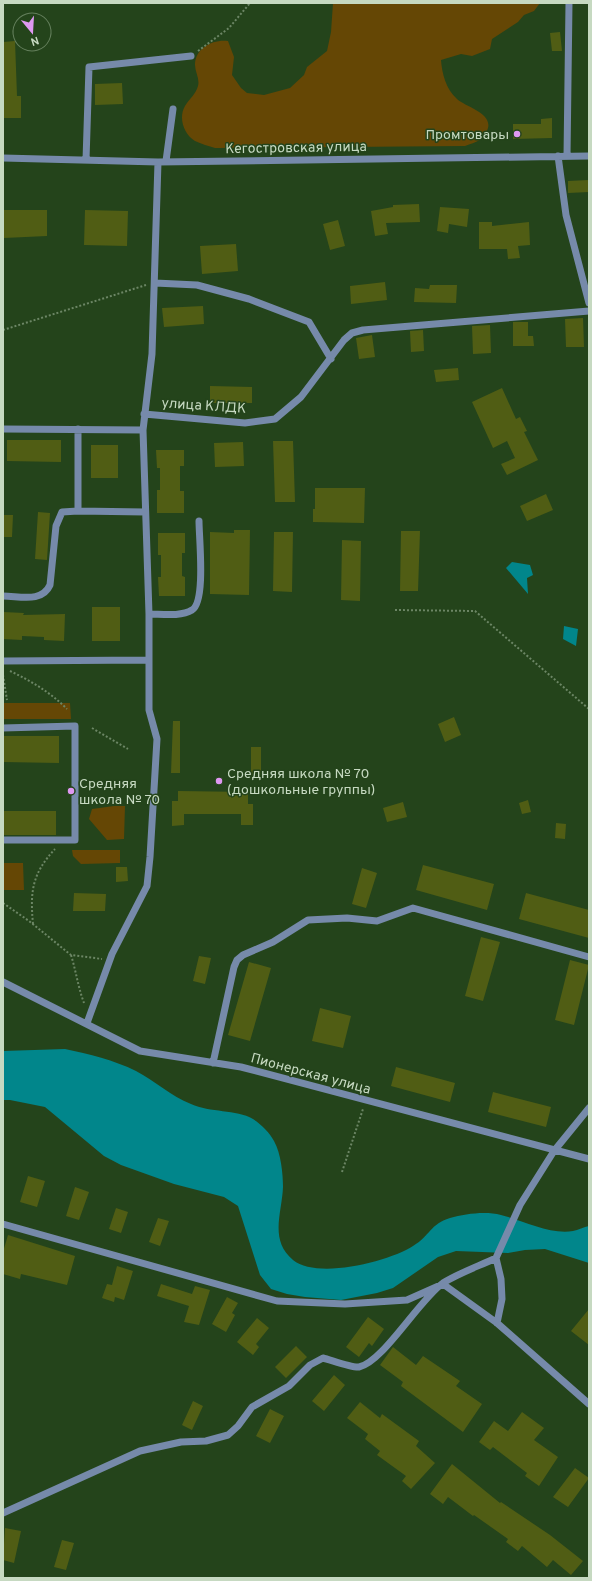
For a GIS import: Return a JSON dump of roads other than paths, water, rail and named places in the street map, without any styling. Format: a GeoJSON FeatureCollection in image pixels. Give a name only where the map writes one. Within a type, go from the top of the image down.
{"type":"FeatureCollection","features":[{"type":"Feature","properties":{"kind":"street"},"geometry":{"type":"LineString","coordinates":[[567,156],[569,3]]}},
{"type":"Feature","properties":{"kind":"street"},"geometry":{"type":"LineString","coordinates":[[86,160],[89,66],[190,56]]}},
{"type":"Feature","properties":{"kind":"street"},"geometry":{"type":"LineString","coordinates":[[166,161],[173,109]]}},
{"type":"Feature","properties":{"kind":"street"},"geometry":{"type":"LineString","coordinates":[[558,156],[566,215],[589,303]]}},
{"type":"Feature","properties":{"kind":"street","name":"Кегостровская улица"},"geometry":{"type":"LineString","coordinates":[[3,158],[158,162],[589,156]]}},
{"type":"Feature","properties":{"kind":"street"},"geometry":{"type":"LineString","coordinates":[[87,1023],[110,959],[147,886],[157,738],[149,710],[149,614],[143,430],[152,354],[158,162]]}},
{"type":"Feature","properties":{"kind":"street"},"geometry":{"type":"LineString","coordinates":[[155,282],[197,285],[249,299],[308,322],[332,359]]}},
{"type":"Feature","properties":{"kind":"street","name":"улица КЛДК"},"geometry":{"type":"LineString","coordinates":[[144,414],[245,423],[275,419],[301,397],[332,359],[344,340],[352,333],[363,330],[589,311]]}},
{"type":"Feature","properties":{"kind":"street"},"geometry":{"type":"LineString","coordinates":[[3,429],[143,430]]}},
{"type":"Feature","properties":{"kind":"street"},"geometry":{"type":"LineString","coordinates":[[78,429],[78,511]]}},
{"type":"Feature","properties":{"kind":"street"},"geometry":{"type":"LineString","coordinates":[[3,596],[38,597],[46,593],[50,585],[56,526],[62,512],[145,512]]}},
{"type":"Feature","properties":{"kind":"street"},"geometry":{"type":"LineString","coordinates":[[149,614],[187,612],[194,609],[200,589],[199,521]]}},
{"type":"Feature","properties":{"kind":"street"},"geometry":{"type":"LineString","coordinates":[[3,662],[148,660]]}},
{"type":"Feature","properties":{"kind":"street"},"geometry":{"type":"LineString","coordinates":[[3,728],[75,726],[75,840],[3,840]]}},
{"type":"Feature","properties":{"kind":"street"},"geometry":{"type":"LineString","coordinates":[[213,1063],[237,960],[243,955],[273,942],[308,920],[347,918],[377,921],[413,908],[589,957]]}},
{"type":"Feature","properties":{"kind":"street","name":"Пионерская улица"},"geometry":{"type":"LineString","coordinates":[[3,982],[140,1051],[242,1067],[554,1151],[589,1159]]}},
{"type":"Feature","properties":{"kind":"street"},"geometry":{"type":"LineString","coordinates":[[497,1324],[502,1299],[501,1278],[496,1258],[520,1205],[554,1151],[589,1108]]}},
{"type":"Feature","properties":{"kind":"street"},"geometry":{"type":"LineString","coordinates":[[3,1224],[277,1301],[346,1304],[407,1300],[496,1258]]}},
{"type":"Feature","properties":{"kind":"street"},"geometry":{"type":"LineString","coordinates":[[443,1284],[497,1324],[589,1404]]}},
{"type":"Feature","properties":{"kind":"street"},"geometry":{"type":"LineString","coordinates":[[3,1513],[140,1451],[181,1442],[206,1441],[228,1435],[238,1426],[252,1407],[289,1386],[310,1365],[323,1358],[357,1367],[369,1364],[385,1348],[415,1311],[443,1284]]}},
{"type":"Feature","properties":{"kind":"water"},"geometry":{"type":"Polygon","coordinates":[[[512,562],[530,565],[533,575],[527,578],[528,594],[506,568],[512,562]]]}},
{"type":"Feature","properties":{"kind":"water"},"geometry":{"type":"Polygon","coordinates":[[[564,626],[578,629],[576,646],[563,639],[564,626]]]}},
{"type":"Feature","properties":{"kind":"water"},"geometry":{"type":"Polygon","coordinates":[[[65,1049],[92,1055],[119,1064],[136,1071],[177,1097],[191,1104],[206,1109],[231,1112],[246,1116],[262,1126],[274,1141],[278,1151],[283,1176],[279,1226],[281,1244],[293,1260],[304,1266],[336,1268],[372,1262],[402,1252],[413,1246],[443,1221],[462,1215],[482,1213],[501,1215],[555,1231],[573,1231],[589,1226],[589,1263],[545,1249],[508,1253],[456,1251],[438,1257],[393,1288],[377,1293],[341,1300],[305,1297],[287,1294],[271,1289],[260,1275],[238,1206],[224,1197],[174,1184],[121,1165],[104,1156],[45,1107],[3,1100],[3,1051],[65,1049]]]}},
{"type":"Feature","properties":{"kind":"place","name":"Промтовары"},"geometry":{"type":"Point","coordinates":[517,134]}},
{"type":"Feature","properties":{"kind":"place","name":"Средняя школа № 70 (дошкольные группы)"},"geometry":{"type":"Point","coordinates":[219,781]}},
{"type":"Feature","properties":{"kind":"place","name":"Средняя школа № 70"},"geometry":{"type":"Point","coordinates":[71,791]}}]}
